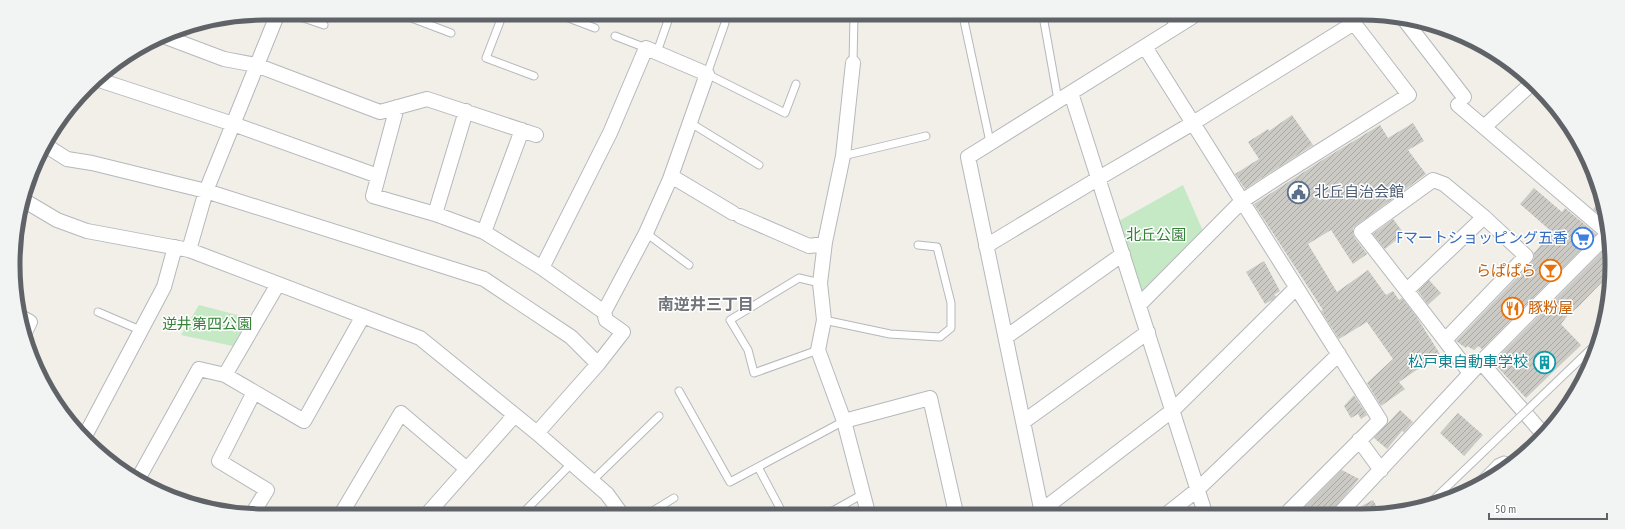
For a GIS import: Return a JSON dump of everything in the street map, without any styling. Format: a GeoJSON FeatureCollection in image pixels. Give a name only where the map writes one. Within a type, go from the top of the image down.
{"type":"FeatureCollection","features":[{"type":"Feature","properties":{"kind":"street"},"geometry":{"type":"LineString","coordinates":[[189,250],[206,191],[275,20]]}},
{"type":"Feature","properties":{"kind":"street"},"geometry":{"type":"LineString","coordinates":[[986,246],[1193,123],[1352,20],[1409,95],[1242,201],[1139,305]]}},
{"type":"Feature","properties":{"kind":"street"},"geometry":{"type":"LineString","coordinates":[[1040,509],[968,157],[1145,47],[1172,22]]}},
{"type":"Feature","properties":{"kind":"street"},"geometry":{"type":"LineString","coordinates":[[1408,25],[1461,101],[1484,127],[1602,228]]}},
{"type":"Feature","properties":{"kind":"street"},"geometry":{"type":"LineString","coordinates":[[171,39],[224,59],[256,65],[380,112],[427,99],[536,135]]}},
{"type":"Feature","properties":{"kind":"street"},"geometry":{"type":"LineString","coordinates":[[1145,47],[1292,278],[1296,288],[1380,420],[1291,509]]}},
{"type":"Feature","properties":{"kind":"street"},"geometry":{"type":"LineString","coordinates":[[542,268],[652,50],[707,74],[671,176],[646,233],[604,312]]}},
{"type":"Feature","properties":{"kind":"street"},"geometry":{"type":"LineString","coordinates":[[853,64],[843,156],[824,244],[820,283],[824,320],[818,350],[844,421],[867,509]]}},
{"type":"Feature","properties":{"kind":"street"},"geometry":{"type":"LineString","coordinates":[[103,81],[233,124],[378,176]]}},
{"type":"Feature","properties":{"kind":"street"},"geometry":{"type":"LineString","coordinates":[[1484,127],[1528,87]]}},
{"type":"Feature","properties":{"kind":"street"},"geometry":{"type":"LineString","coordinates":[[1071,93],[1204,509]]}},
{"type":"Feature","properties":{"kind":"street"},"geometry":{"type":"LineString","coordinates":[[397,107],[373,196],[436,214],[484,232],[542,268],[604,312],[606,320],[623,332],[598,364],[537,433]]}},
{"type":"Feature","properties":{"kind":"street"},"geometry":{"type":"LineString","coordinates":[[436,214],[466,111]]}},
{"type":"Feature","properties":{"kind":"street"},"geometry":{"type":"LineString","coordinates":[[484,232],[522,130]]}},
{"type":"Feature","properties":{"kind":"street"},"geometry":{"type":"LineString","coordinates":[[50,148],[67,159],[92,163],[206,191],[484,279],[571,337],[598,364]]}},
{"type":"Feature","properties":{"kind":"street"},"geometry":{"type":"LineString","coordinates":[[671,176],[736,214],[809,246],[824,244]]}},
{"type":"Feature","properties":{"kind":"street"},"geometry":{"type":"LineString","coordinates":[[1445,340],[1526,256],[1484,217],[1444,184],[1433,180],[1361,232],[1470,373]]}},
{"type":"Feature","properties":{"kind":"street"},"geometry":{"type":"LineString","coordinates":[[28,203],[57,220],[87,231],[189,250],[420,338],[572,463],[607,494],[618,509]]}},
{"type":"Feature","properties":{"kind":"street"},"geometry":{"type":"LineString","coordinates":[[1407,290],[1484,217]]}},
{"type":"Feature","properties":{"kind":"street"},"geometry":{"type":"LineString","coordinates":[[1347,509],[1470,373],[1603,239]]}},
{"type":"Feature","properties":{"kind":"street"},"geometry":{"type":"LineString","coordinates":[[87,432],[164,287],[175,247]]}},
{"type":"Feature","properties":{"kind":"street"},"geometry":{"type":"LineString","coordinates":[[1006,337],[1123,254]]}},
{"type":"Feature","properties":{"kind":"street"},"geometry":{"type":"LineString","coordinates":[[225,375],[278,284]]}},
{"type":"Feature","properties":{"kind":"street"},"geometry":{"type":"LineString","coordinates":[[1045,509],[1173,410],[1296,288]]}},
{"type":"Feature","properties":{"kind":"street"},"geometry":{"type":"LineString","coordinates":[[140,475],[199,369],[225,375],[304,422],[363,316]]}},
{"type":"Feature","properties":{"kind":"street"},"geometry":{"type":"LineString","coordinates":[[1023,422],[1148,332]]}},
{"type":"Feature","properties":{"kind":"street"},"geometry":{"type":"LineString","coordinates":[[1173,509],[1197,490],[1339,354]]}},
{"type":"Feature","properties":{"kind":"street"},"geometry":{"type":"LineString","coordinates":[[1481,362],[1540,430]]}},
{"type":"Feature","properties":{"kind":"street"},"geometry":{"type":"LineString","coordinates":[[254,392],[219,461],[267,490],[256,508]]}},
{"type":"Feature","properties":{"kind":"street"},"geometry":{"type":"LineString","coordinates":[[844,421],[930,398],[955,509]]}},
{"type":"Feature","properties":{"kind":"street"},"geometry":{"type":"LineString","coordinates":[[344,509],[401,413],[467,469]]}},
{"type":"Feature","properties":{"kind":"street"},"geometry":{"type":"LineString","coordinates":[[432,509],[514,416]]}},
{"type":"Feature","properties":{"kind":"street"},"geometry":{"type":"LineString","coordinates":[[1359,440],[1381,470]]}},
{"type":"Feature","properties":{"kind":"lane"},"geometry":{"type":"LineString","coordinates":[[309,20],[324,25]]}},
{"type":"Feature","properties":{"kind":"lane"},"geometry":{"type":"LineString","coordinates":[[417,20],[451,33]]}},
{"type":"Feature","properties":{"kind":"lane"},"geometry":{"type":"LineString","coordinates":[[501,20],[486,58],[534,76]]}},
{"type":"Feature","properties":{"kind":"lane"},"geometry":{"type":"LineString","coordinates":[[574,20],[595,28]]}},
{"type":"Feature","properties":{"kind":"lane"},"geometry":{"type":"LineString","coordinates":[[615,36],[652,50],[667,20]]}},
{"type":"Feature","properties":{"kind":"lane"},"geometry":{"type":"LineString","coordinates":[[853,64],[854,20]]}},
{"type":"Feature","properties":{"kind":"lane"},"geometry":{"type":"LineString","coordinates":[[963,20],[990,142]]}},
{"type":"Feature","properties":{"kind":"lane"},"geometry":{"type":"LineString","coordinates":[[1044,20],[1058,100]]}},
{"type":"Feature","properties":{"kind":"lane"},"geometry":{"type":"LineString","coordinates":[[725,23],[707,74],[785,113],[796,84]]}},
{"type":"Feature","properties":{"kind":"lane"},"geometry":{"type":"LineString","coordinates":[[689,122],[759,165]]}},
{"type":"Feature","properties":{"kind":"lane"},"geometry":{"type":"LineString","coordinates":[[843,156],[926,136]]}},
{"type":"Feature","properties":{"kind":"lane"},"geometry":{"type":"LineString","coordinates":[[646,233],[689,265]]}},
{"type":"Feature","properties":{"kind":"lane"},"geometry":{"type":"LineString","coordinates":[[824,320],[890,334],[940,337],[951,328],[951,303],[937,247],[918,245]]}},
{"type":"Feature","properties":{"kind":"lane"},"geometry":{"type":"LineString","coordinates":[[818,350],[754,373],[748,350],[730,320],[799,278],[820,283]]}},
{"type":"Feature","properties":{"kind":"lane"},"geometry":{"type":"LineString","coordinates":[[98,312],[140,330]]}},
{"type":"Feature","properties":{"kind":"lane"},"geometry":{"type":"LineString","coordinates":[[1436,497],[1589,351]]}},
{"type":"Feature","properties":{"kind":"lane"},"geometry":{"type":"LineString","coordinates":[[679,391],[730,482],[844,421]]}},
{"type":"Feature","properties":{"kind":"lane"},"geometry":{"type":"LineString","coordinates":[[592,481],[659,416]]}},
{"type":"Feature","properties":{"kind":"lane"},"geometry":{"type":"LineString","coordinates":[[1487,474],[1497,463],[1506,460]]}},
{"type":"Feature","properties":{"kind":"lane"},"geometry":{"type":"LineString","coordinates":[[527,509],[572,463]]}},
{"type":"Feature","properties":{"kind":"lane"},"geometry":{"type":"LineString","coordinates":[[758,467],[780,509]]}},
{"type":"Feature","properties":{"kind":"lane"},"geometry":{"type":"LineString","coordinates":[[835,509],[863,494]]}},
{"type":"Feature","properties":{"kind":"lane"},"geometry":{"type":"LineString","coordinates":[[656,509],[674,498]]}},
{"type":"Feature","properties":{"kind":"green space","name":"北丘公園"},"geometry":{"type":"Polygon","coordinates":[[[1183,185],[1203,231],[1145,291],[1141,292],[1119,221],[1183,185]]]}},
{"type":"Feature","properties":{"kind":"green space","name":"逆井第四公園"},"geometry":{"type":"Polygon","coordinates":[[[199,305],[249,318],[233,346],[181,335],[199,305]]]}},
{"type":"Feature","properties":{"kind":"building"},"geometry":{"type":"Polygon","coordinates":[[[1292,115],[1313,145],[1245,189],[1235,174],[1259,159],[1248,142],[1268,129],[1269,131],[1292,115]]]}},
{"type":"Feature","properties":{"kind":"building"},"geometry":{"type":"Polygon","coordinates":[[[1413,123],[1424,141],[1408,150],[1426,174],[1353,228],[1354,237],[1367,254],[1353,264],[1331,230],[1308,244],[1337,292],[1368,270],[1386,295],[1393,291],[1399,300],[1402,298],[1416,316],[1440,354],[1399,382],[1405,389],[1381,406],[1367,383],[1393,359],[1367,322],[1339,339],[1321,311],[1323,310],[1254,204],[1380,125],[1388,138],[1413,123]]]}},
{"type":"Feature","properties":{"kind":"building"},"geometry":{"type":"Polygon","coordinates":[[[1534,188],[1562,212],[1565,208],[1596,234],[1482,349],[1478,346],[1474,350],[1467,346],[1466,348],[1456,341],[1532,262],[1534,253],[1552,232],[1520,204],[1534,188]]]}},
{"type":"Feature","properties":{"kind":"building"},"geometry":{"type":"Polygon","coordinates":[[[1598,204],[1600,215],[1593,209],[1598,204]]]}},
{"type":"Feature","properties":{"kind":"building"},"geometry":{"type":"Polygon","coordinates":[[[1393,219],[1403,232],[1399,235],[1400,237],[1385,249],[1373,234],[1393,219]]]}},
{"type":"Feature","properties":{"kind":"building"},"geometry":{"type":"Polygon","coordinates":[[[1604,250],[1604,280],[1578,307],[1568,315],[1561,324],[1581,345],[1526,398],[1493,362],[1604,250]]]}},
{"type":"Feature","properties":{"kind":"building"},"geometry":{"type":"Polygon","coordinates":[[[1264,261],[1280,291],[1274,295],[1276,296],[1272,300],[1265,304],[1246,272],[1264,261]]]}},
{"type":"Feature","properties":{"kind":"building"},"geometry":{"type":"Polygon","coordinates":[[[1429,280],[1441,293],[1428,305],[1418,291],[1429,280]]]}},
{"type":"Feature","properties":{"kind":"building"},"geometry":{"type":"Polygon","coordinates":[[[1354,395],[1367,415],[1361,419],[1358,414],[1351,418],[1344,406],[1354,395]]]}},
{"type":"Feature","properties":{"kind":"building"},"geometry":{"type":"Polygon","coordinates":[[[1400,410],[1413,422],[1404,432],[1402,431],[1387,449],[1374,438],[1400,410]]]}},
{"type":"Feature","properties":{"kind":"building"},"geometry":{"type":"Polygon","coordinates":[[[1458,413],[1483,435],[1464,456],[1440,433],[1458,413]]]}},
{"type":"Feature","properties":{"kind":"building"},"geometry":{"type":"Polygon","coordinates":[[[1342,470],[1359,479],[1333,509],[1303,509],[1342,470]]]}},
{"type":"Feature","properties":{"kind":"building"},"geometry":{"type":"Polygon","coordinates":[[[1373,500],[1378,508],[1360,509],[1356,509],[1373,500]]]}},
{"type":"Feature","properties":{"kind":"place","name":"北丘自治会館"},"geometry":{"type":"Point","coordinates":[1298,192]}},
{"type":"Feature","properties":{"kind":"place","name":"Fマートショッピング五香"},"geometry":{"type":"Point","coordinates":[1583,238]}},
{"type":"Feature","properties":{"kind":"place","name":"らぱぱら"},"geometry":{"type":"Point","coordinates":[1551,271]}},
{"type":"Feature","properties":{"kind":"place","name":"豚粉屋"},"geometry":{"type":"Point","coordinates":[1513,308]}},
{"type":"Feature","properties":{"kind":"place","name":"松戸東自動車学校"},"geometry":{"type":"Point","coordinates":[1544,362]}},
{"type":"Feature","properties":{"kind":"district","name":"南逆井三丁目"},"geometry":{"type":"Point","coordinates":[706,304]}}]}
